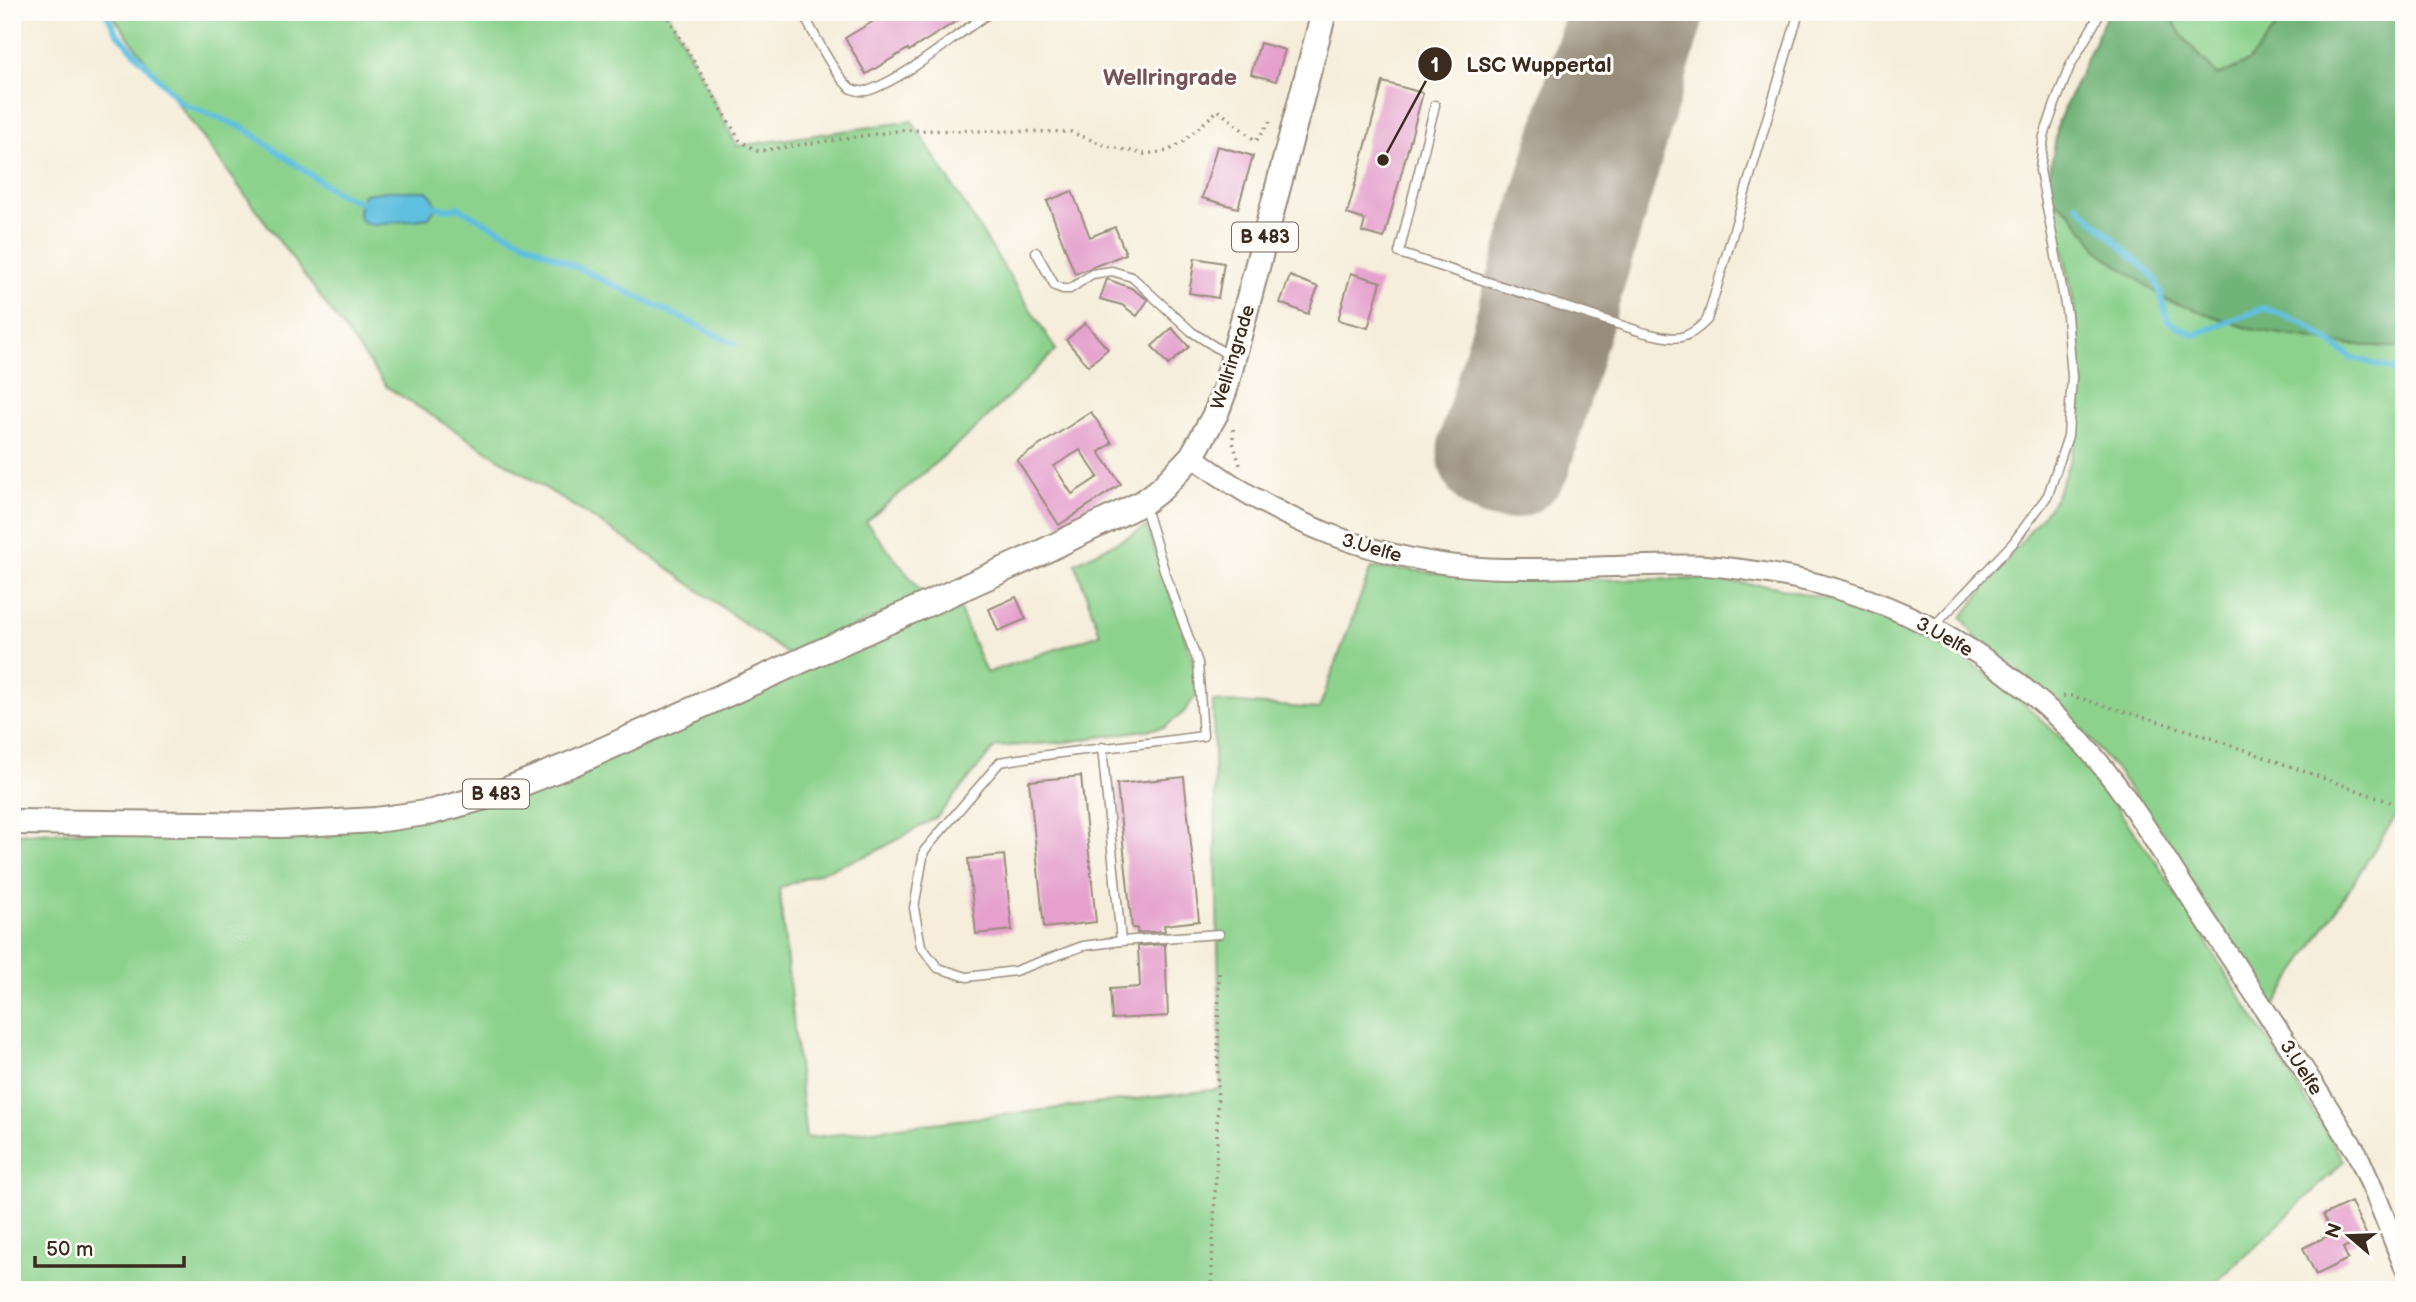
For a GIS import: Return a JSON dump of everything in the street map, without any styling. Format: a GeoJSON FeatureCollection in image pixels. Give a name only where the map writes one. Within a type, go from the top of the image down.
{"type":"FeatureCollection","features":[{"type":"Feature","properties":{"kind":"main road","name":"Wellringrade"},"geometry":{"type":"LineString","coordinates":[[12,822],[281,825],[376,820],[432,812],[496,794],[574,763],[941,598],[1144,502],[1161,489],[1192,456],[1216,413],[1233,359],[1298,102],[1324,12]]}},
{"type":"Feature","properties":{"kind":"street","name":"3.Uelfe"},"geometry":{"type":"LineString","coordinates":[[1192,456],[1261,503],[1304,524],[1350,543],[1414,560],[1487,568],[1698,564],[1780,575],[1874,600],[1933,627],[1969,648],[2024,686],[2050,710],[2116,785],[2357,1153],[2404,1266]]}},
{"type":"Feature","properties":{"kind":"lane"},"geometry":{"type":"LineString","coordinates":[[802,12],[843,82],[862,92],[872,90],[918,63],[991,12]]}},
{"type":"Feature","properties":{"kind":"lane"},"geometry":{"type":"LineString","coordinates":[[1435,105],[1399,253],[1642,332],[1669,338],[1692,335],[1707,320],[1799,12]]}},
{"type":"Feature","properties":{"kind":"lane"},"geometry":{"type":"LineString","coordinates":[[1933,627],[2013,543],[2048,495],[2068,436],[2072,377],[2067,316],[2040,170],[2044,136],[2055,104],[2070,66],[2101,12]]}},
{"type":"Feature","properties":{"kind":"lane"},"geometry":{"type":"LineString","coordinates":[[1035,252],[1055,286],[1063,289],[1070,289],[1092,274],[1112,271],[1132,277],[1192,332],[1233,359]]}},
{"type":"Feature","properties":{"kind":"lane"},"geometry":{"type":"LineString","coordinates":[[1144,502],[1198,663],[1203,736],[1000,762],[925,851],[914,908],[921,946],[938,968],[967,977],[1015,971],[1083,946],[1219,934]]}},
{"type":"Feature","properties":{"kind":"lane"},"geometry":{"type":"LineString","coordinates":[[1102,747],[1121,941]]}},
{"type":"Feature","properties":{"kind":"path"},"geometry":{"type":"LineString","coordinates":[[665,12],[740,141],[758,151],[914,130],[1071,132],[1107,146],[1144,154],[1168,150],[1184,141],[1218,110],[1256,141],[1283,108],[1298,102]]}},
{"type":"Feature","properties":{"kind":"path"},"geometry":{"type":"LineString","coordinates":[[2050,710],[2062,696],[2072,696],[2197,733],[2404,807]]}},
{"type":"Feature","properties":{"kind":"path"},"geometry":{"type":"LineString","coordinates":[[1211,1290],[1217,1146],[1219,974]]}},
{"type":"Feature","properties":{"kind":"green space"},"geometry":{"type":"Polygon","coordinates":[[[110,12],[668,12],[737,146],[912,121],[1056,350],[974,430],[866,522],[924,595],[790,656],[641,549],[387,387],[110,12]]]}},
{"type":"Feature","properties":{"kind":"green space"},"geometry":{"type":"Polygon","coordinates":[[[2108,12],[2168,12],[2182,36],[2218,76],[2248,62],[2288,12],[2404,12],[2404,348],[2343,344],[2250,329],[2167,300],[2102,254],[2070,212],[2051,198],[2049,176],[2059,120],[2108,12]]]}},
{"type":"Feature","properties":{"kind":"green space"},"geometry":{"type":"Polygon","coordinates":[[[2168,12],[2288,12],[2248,62],[2218,76],[2182,36],[2168,12]]]}},
{"type":"Feature","properties":{"kind":"green space"},"geometry":{"type":"Polygon","coordinates":[[[2051,198],[2070,212],[2102,254],[2343,344],[2404,348],[2404,815],[2397,814],[2274,1006],[2120,775],[2056,703],[1976,639],[1962,617],[2052,503],[2068,466],[2077,428],[2081,390],[2080,352],[2068,275],[2051,198]]]}},
{"type":"Feature","properties":{"kind":"green space"},"geometry":{"type":"Polygon","coordinates":[[[1147,527],[1194,664],[1198,693],[1184,712],[1165,727],[1066,742],[995,747],[937,817],[873,853],[779,888],[806,1138],[1221,1089],[1213,701],[1319,709],[1371,568],[1412,570],[1487,580],[1695,579],[1772,586],[1847,604],[1957,653],[2018,698],[2075,751],[2156,862],[2344,1161],[2207,1290],[12,1290],[12,834],[431,817],[955,598],[986,673],[1100,634],[1075,563],[1147,527]]]}},
{"type":"Feature","properties":{"kind":"water"},"geometry":{"type":"Polygon","coordinates":[[[427,191],[434,199],[436,207],[429,218],[374,225],[363,222],[359,217],[360,202],[365,194],[427,191]]]}},
{"type":"Feature","properties":{"kind":"building"},"geometry":{"type":"Polygon","coordinates":[[[889,12],[971,12],[866,74],[845,38],[889,12]]]}},
{"type":"Feature","properties":{"kind":"building"},"geometry":{"type":"Polygon","coordinates":[[[1260,43],[1285,50],[1276,81],[1251,74],[1260,43]]]}},
{"type":"Feature","properties":{"kind":"building"},"geometry":{"type":"Polygon","coordinates":[[[1383,82],[1423,93],[1384,238],[1362,232],[1365,220],[1347,214],[1383,82]]]}},
{"type":"Feature","properties":{"kind":"building"},"geometry":{"type":"Polygon","coordinates":[[[1217,146],[1253,156],[1238,208],[1202,198],[1217,146]]]}},
{"type":"Feature","properties":{"kind":"building"},"geometry":{"type":"Polygon","coordinates":[[[1072,191],[1090,237],[1115,227],[1126,254],[1075,274],[1047,201],[1072,191]]]}},
{"type":"Feature","properties":{"kind":"building"},"geometry":{"type":"Polygon","coordinates":[[[1195,258],[1224,263],[1218,298],[1189,293],[1195,258]]]}},
{"type":"Feature","properties":{"kind":"building"},"geometry":{"type":"Polygon","coordinates":[[[1351,273],[1381,282],[1368,328],[1338,320],[1351,273]]]}},
{"type":"Feature","properties":{"kind":"building"},"geometry":{"type":"Polygon","coordinates":[[[1290,276],[1318,287],[1308,314],[1280,303],[1290,276]]]}},
{"type":"Feature","properties":{"kind":"building"},"geometry":{"type":"Polygon","coordinates":[[[1107,279],[1131,288],[1148,300],[1137,316],[1122,305],[1100,299],[1107,279]]]}},
{"type":"Feature","properties":{"kind":"building"},"geometry":{"type":"Polygon","coordinates":[[[1085,323],[1108,349],[1088,366],[1066,340],[1085,323]]]}},
{"type":"Feature","properties":{"kind":"building"},"geometry":{"type":"Polygon","coordinates":[[[1172,328],[1189,347],[1168,365],[1152,346],[1172,328]]]}},
{"type":"Feature","properties":{"kind":"building"},"geometry":{"type":"Polygon","coordinates":[[[1091,412],[1112,443],[1099,452],[1121,484],[1059,525],[1017,460],[1091,412]],[[1080,450],[1054,466],[1072,494],[1098,477],[1080,450]]]}},
{"type":"Feature","properties":{"kind":"building"},"geometry":{"type":"Polygon","coordinates":[[[1016,597],[1026,619],[998,631],[989,609],[1016,597]]]}},
{"type":"Feature","properties":{"kind":"building"},"geometry":{"type":"Polygon","coordinates":[[[1081,776],[1096,922],[1044,928],[1029,781],[1081,776]]]}},
{"type":"Feature","properties":{"kind":"building"},"geometry":{"type":"Polygon","coordinates":[[[1184,777],[1199,921],[1164,925],[1165,931],[1137,933],[1137,928],[1132,928],[1117,784],[1184,777]]]}},
{"type":"Feature","properties":{"kind":"building"},"geometry":{"type":"Polygon","coordinates":[[[1004,855],[1012,930],[976,934],[968,859],[1004,855]]]}},
{"type":"Feature","properties":{"kind":"building"},"geometry":{"type":"Polygon","coordinates":[[[1165,944],[1168,1016],[1112,1019],[1110,989],[1140,987],[1138,946],[1165,944]]]}},
{"type":"Feature","properties":{"kind":"building"},"geometry":{"type":"Polygon","coordinates":[[[2351,1202],[2367,1236],[2343,1248],[2348,1259],[2316,1275],[2303,1248],[2332,1234],[2323,1215],[2351,1202]]]}},
{"type":"Feature","properties":{"kind":"waterway"},"geometry":{"type":"LineString","coordinates":[[105,12],[117,33],[181,103],[244,128],[337,193],[360,202]]}},
{"type":"Feature","properties":{"kind":"waterway"},"geometry":{"type":"LineString","coordinates":[[2076,204],[2156,279],[2168,321],[2194,335],[2264,308],[2302,322],[2351,357],[2404,373]]}},
{"type":"Feature","properties":{"kind":"waterway"},"geometry":{"type":"LineString","coordinates":[[436,207],[458,207],[735,344]]}},
{"type":"Feature","properties":{"kind":"runway"},"geometry":{"type":"LineString","coordinates":[[1505,452],[1636,12]]}},
{"type":"Feature","properties":{"kind":"place","name":"LSC Wuppertal"},"geometry":{"type":"Point","coordinates":[1383,160]}},
{"type":"Feature","properties":{"kind":"district","name":"Wellringrade"},"geometry":{"type":"Point","coordinates":[1170,77]}}]}
